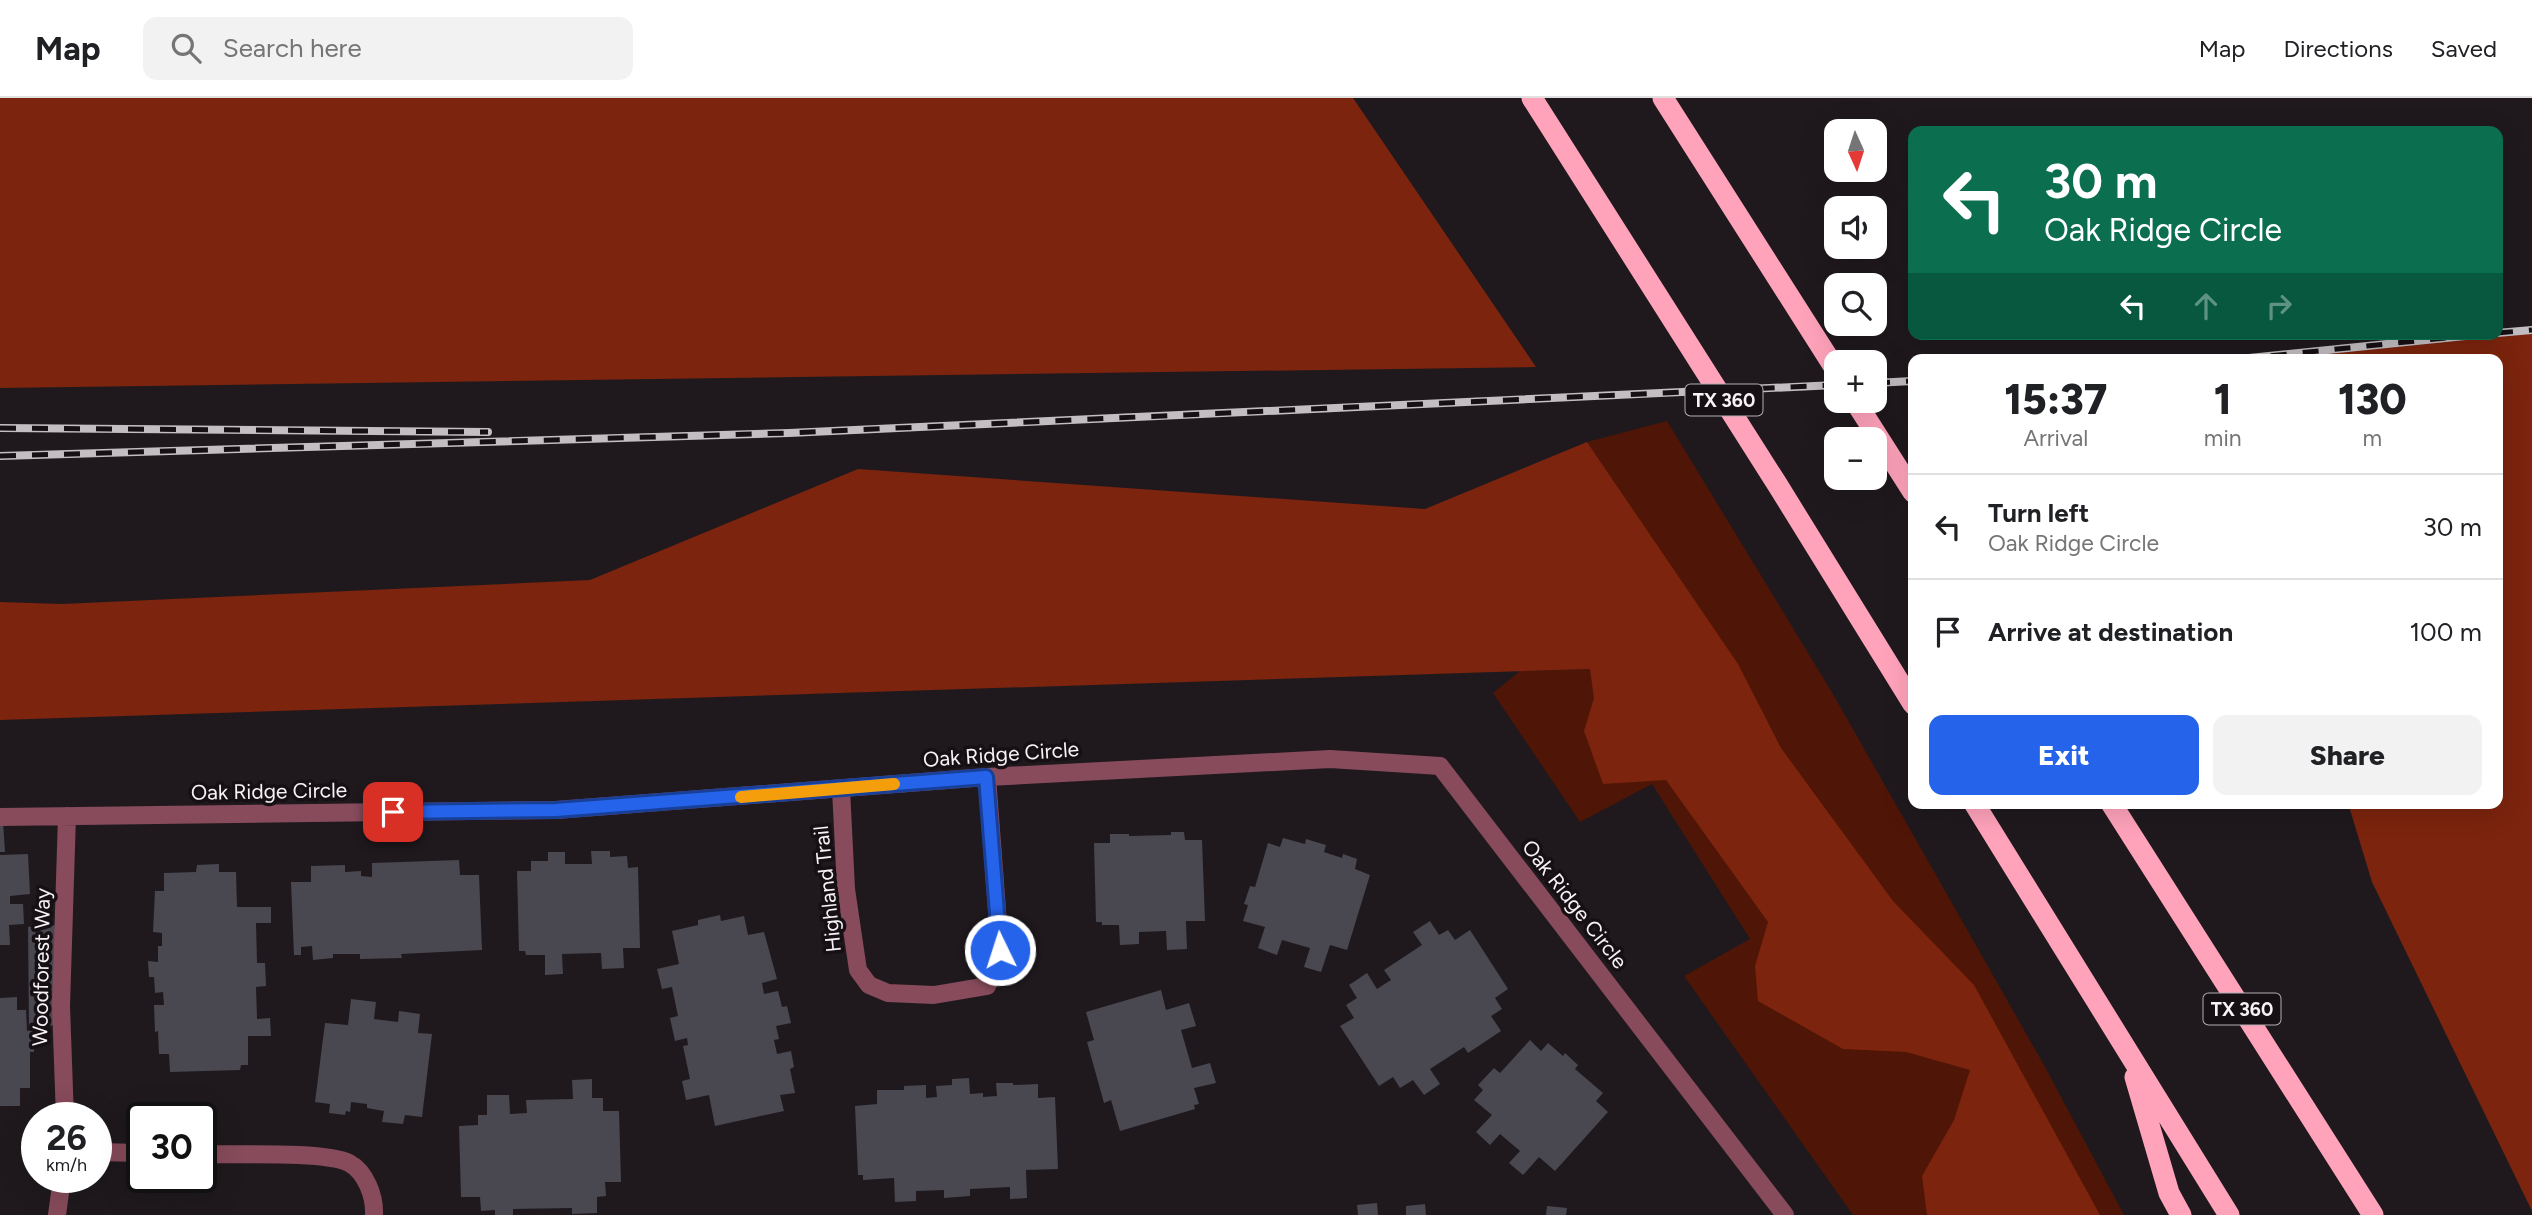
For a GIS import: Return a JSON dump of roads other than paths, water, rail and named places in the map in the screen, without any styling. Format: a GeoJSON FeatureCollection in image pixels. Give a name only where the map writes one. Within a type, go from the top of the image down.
{"type":"FeatureCollection","features":[{"type":"Feature","properties":{"kind":"highway","name":"TX 360"},"geometry":{"type":"LineString","coordinates":[[1532,98],[1770,472],[1908,696]]}},
{"type":"Feature","properties":{"kind":"highway"},"geometry":{"type":"LineString","coordinates":[[1663,98],[1824,351]]}},
{"type":"Feature","properties":{"kind":"highway"},"geometry":{"type":"LineString","coordinates":[[1863,413],[1908,484]]}},
{"type":"Feature","properties":{"kind":"highway"},"geometry":{"type":"LineString","coordinates":[[1978,809],[2229,1215]]}},
{"type":"Feature","properties":{"kind":"highway","name":"TX 360"},"geometry":{"type":"LineString","coordinates":[[2115,809],[2373,1215]]}},
{"type":"Feature","properties":{"kind":"highway"},"geometry":{"type":"LineString","coordinates":[[2127,1052],[2169,1193],[2181,1215]]}},
{"type":"Feature","properties":{"kind":"street","name":"Oak Ridge Circle"},"geometry":{"type":"LineString","coordinates":[[0,817],[556,810],[986,777],[1330,759],[1440,766],[1785,1215]]}},
{"type":"Feature","properties":{"kind":"street","name":"Highland Trail"},"geometry":{"type":"LineString","coordinates":[[841,789],[846,889],[858,971],[869,985],[888,993],[934,995],[987,986],[1000,950],[986,777]]}},
{"type":"Feature","properties":{"kind":"street","name":"Woodforest Way"},"geometry":{"type":"LineString","coordinates":[[64,1102],[61,1006],[67,816]]}},
{"type":"Feature","properties":{"kind":"street"},"geometry":{"type":"LineString","coordinates":[[217,1154],[325,1157],[349,1163],[365,1176],[374,1215]]}},
{"type":"Feature","properties":{"kind":"street"},"geometry":{"type":"LineString","coordinates":[[57,1215],[60,1193]]}},
{"type":"Feature","properties":{"kind":"railway"},"geometry":{"type":"LineString","coordinates":[[2503,332],[2532,330]]}},
{"type":"Feature","properties":{"kind":"railway"},"geometry":{"type":"LineString","coordinates":[[2288,354],[2426,340]]}},
{"type":"Feature","properties":{"kind":"railway"},"geometry":{"type":"LineString","coordinates":[[1887,382],[1908,381]]}},
{"type":"Feature","properties":{"kind":"railway"},"geometry":{"type":"LineString","coordinates":[[0,456],[789,433],[1824,386]]}},
{"type":"Feature","properties":{"kind":"railway"},"geometry":{"type":"LineString","coordinates":[[0,428],[488,432]]}}]}
